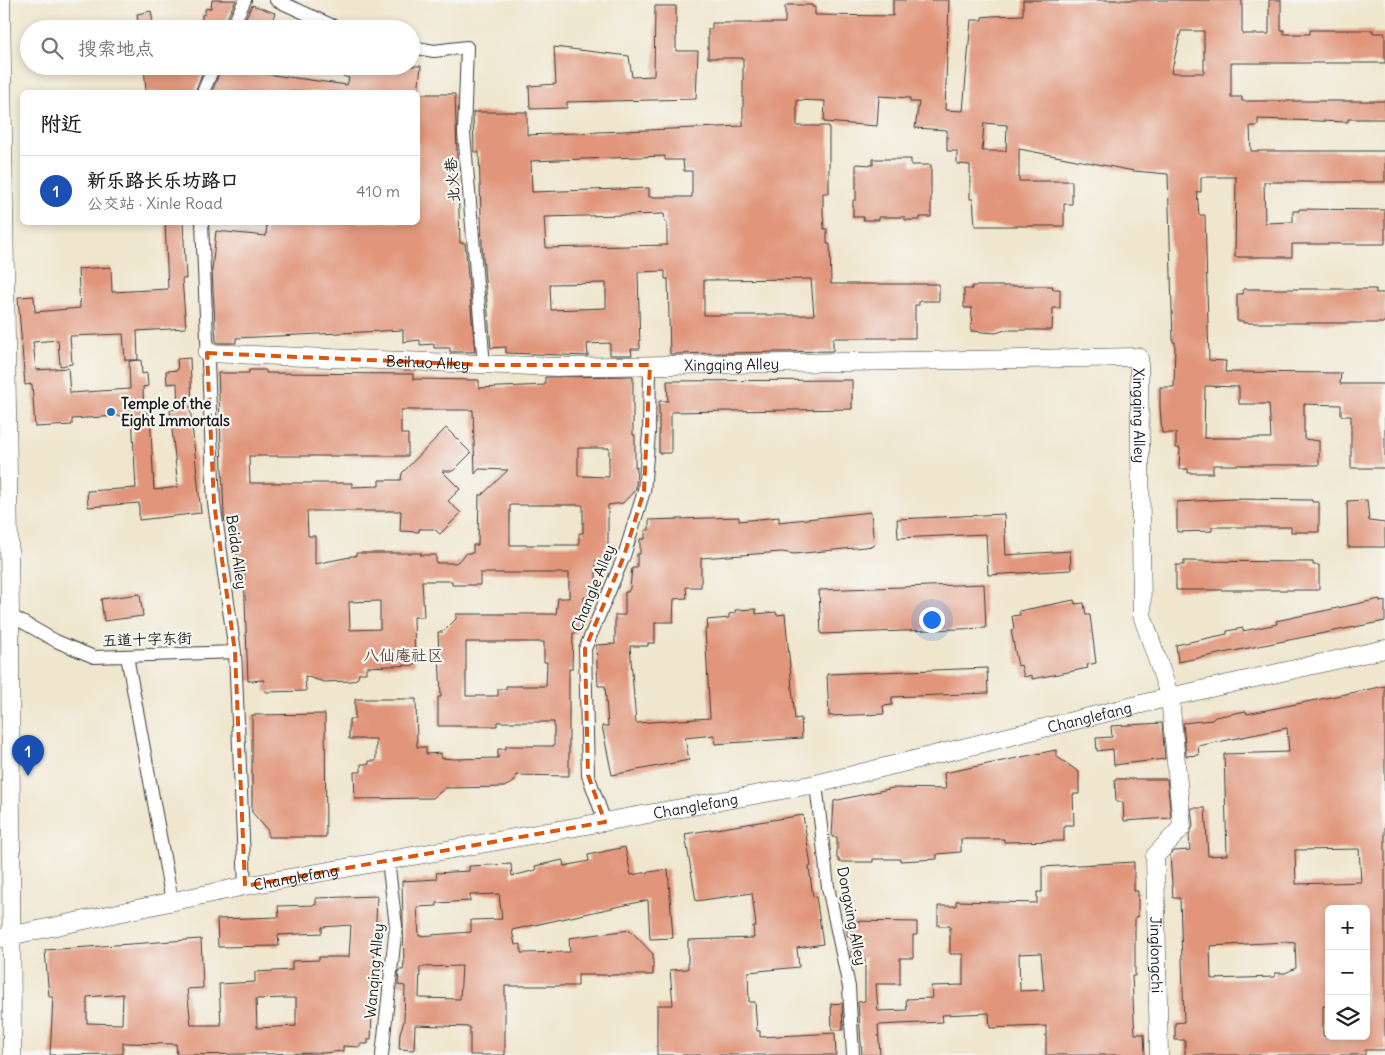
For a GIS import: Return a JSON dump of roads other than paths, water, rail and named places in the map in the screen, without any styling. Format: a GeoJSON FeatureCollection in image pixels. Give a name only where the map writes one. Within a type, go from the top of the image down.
{"type":"FeatureCollection","features":[{"type":"Feature","properties":{"kind":"street"},"geometry":{"type":"LineString","coordinates":[[1,0],[4,530],[10,614],[6,936],[12,1055]]}},
{"type":"Feature","properties":{"kind":"street"},"geometry":{"type":"LineString","coordinates":[[235,20],[245,0]]}},
{"type":"Feature","properties":{"kind":"street"},"geometry":{"type":"LineString","coordinates":[[276,0],[320,20]]}},
{"type":"Feature","properties":{"kind":"street","name":"北火巷"},"geometry":{"type":"LineString","coordinates":[[420,49],[434,51],[467,47],[464,133],[484,365]]}},
{"type":"Feature","properties":{"kind":"street"},"geometry":{"type":"LineString","coordinates":[[203,90],[210,75]]}},
{"type":"Feature","properties":{"kind":"street","name":"Beida Alley"},"geometry":{"type":"LineString","coordinates":[[202,225],[214,503],[235,652],[245,886]]}},
{"type":"Feature","properties":{"kind":"street","name":"Beihuo Alley"},"geometry":{"type":"LineString","coordinates":[[207,353],[484,365],[650,365]]}},
{"type":"Feature","properties":{"kind":"street","name":"Xingqing Alley"},"geometry":{"type":"LineString","coordinates":[[650,365],[1139,357],[1142,615],[1170,697],[1182,827],[1155,856]]}},
{"type":"Feature","properties":{"kind":"street","name":"Changle Alley"},"geometry":{"type":"LineString","coordinates":[[605,822],[588,775],[585,649],[624,556],[644,490],[649,433],[650,365]]}},
{"type":"Feature","properties":{"kind":"street","name":"五道十字东街"},"geometry":{"type":"LineString","coordinates":[[10,614],[56,641],[94,657],[235,652]]}},
{"type":"Feature","properties":{"kind":"street","name":"Changlefang"},"geometry":{"type":"LineString","coordinates":[[6,936],[245,886],[816,784],[1170,697],[1385,649]]}},
{"type":"Feature","properties":{"kind":"street"},"geometry":{"type":"LineString","coordinates":[[127,656],[172,901]]}},
{"type":"Feature","properties":{"kind":"street","name":"Dongxing Alley"},"geometry":{"type":"LineString","coordinates":[[816,784],[828,887],[849,987],[853,1055]]}},
{"type":"Feature","properties":{"kind":"street","name":"Jinglongchi"},"geometry":{"type":"LineString","coordinates":[[1155,856],[1159,1055]]}},
{"type":"Feature","properties":{"kind":"street","name":"Wanqing Alley"},"geometry":{"type":"LineString","coordinates":[[382,1055],[396,926],[388,861]]}},
{"type":"Feature","properties":{"kind":"place","name":"Temple of the Eight Immortals"},"geometry":{"type":"Point","coordinates":[111,412]}},
{"type":"Feature","properties":{"kind":"place","name":"新乐路长乐坊路口"},"geometry":{"type":"Point","coordinates":[28,776]}},
{"type":"Feature","properties":{"kind":"district","name":"八仙庵社区"},"geometry":{"type":"Point","coordinates":[403,655]}}]}
